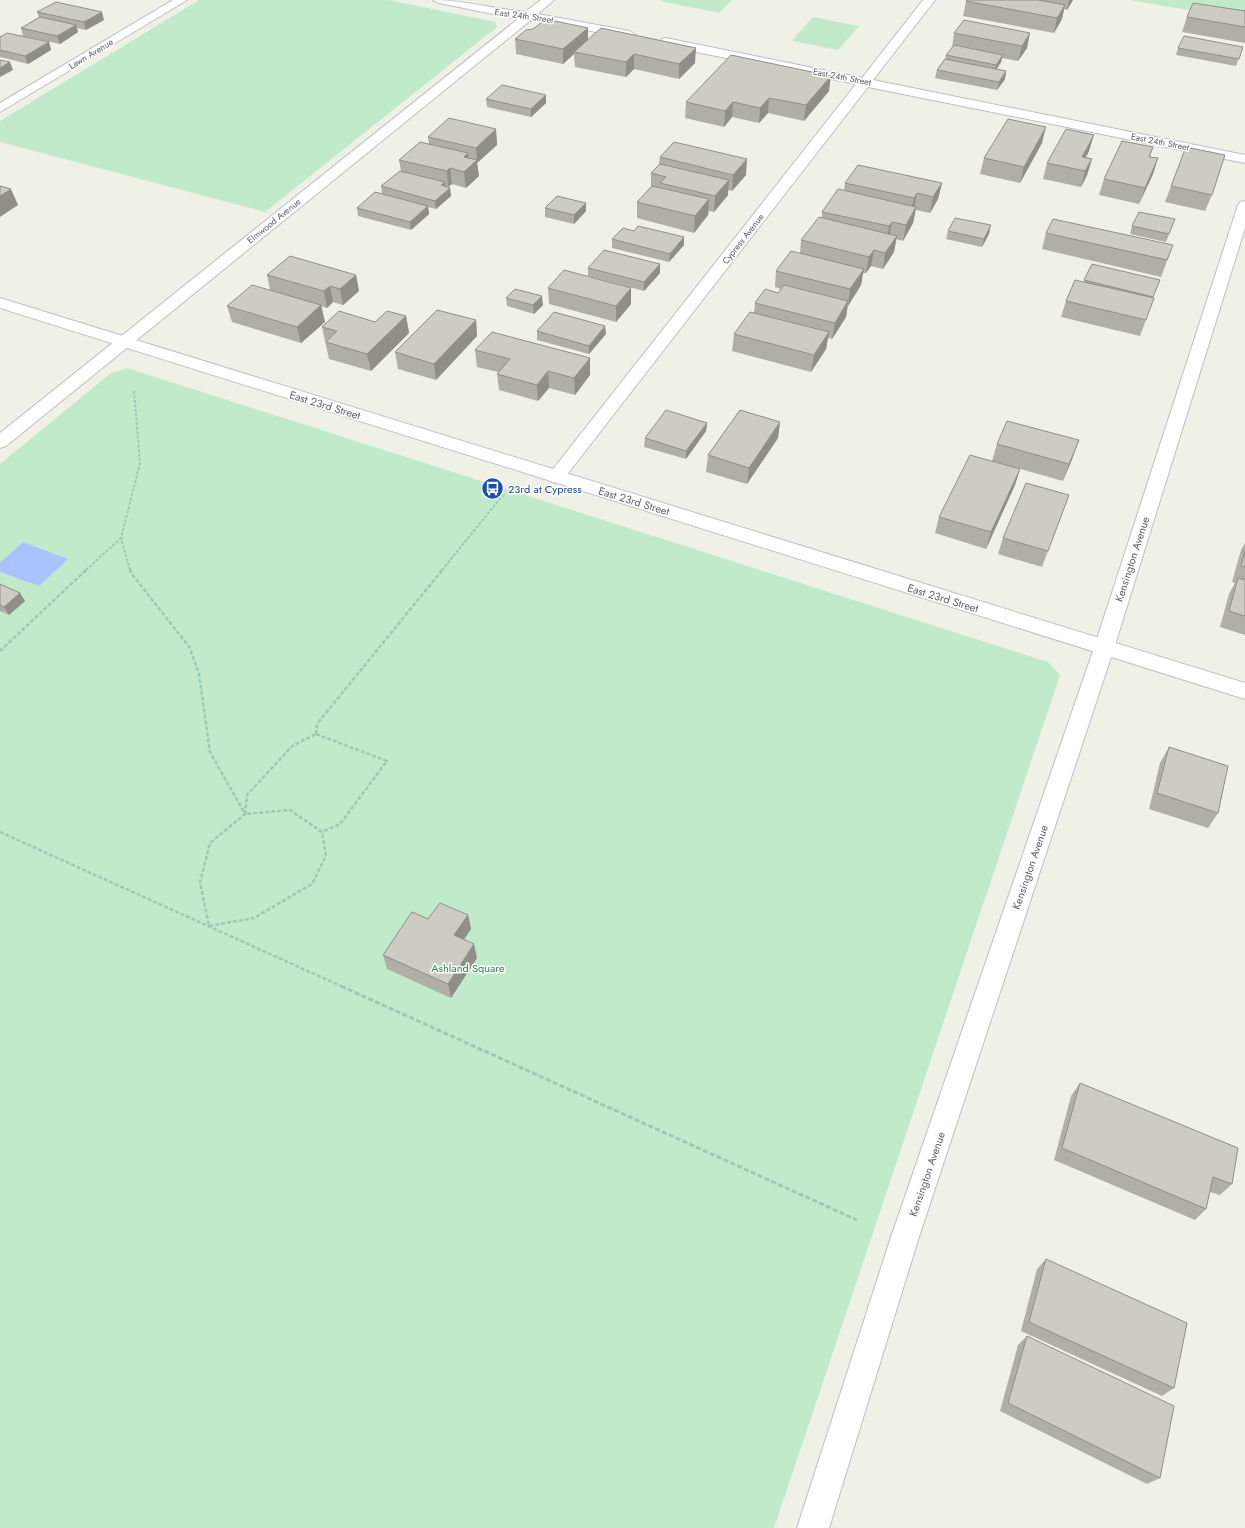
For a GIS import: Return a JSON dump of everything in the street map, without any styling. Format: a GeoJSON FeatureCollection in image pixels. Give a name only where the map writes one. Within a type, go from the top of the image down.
{"type":"FeatureCollection","features":[{"type":"Feature","properties":{"kind":"street","name":"Lawn Avenue"},"geometry":{"type":"LineString","coordinates":[[0,108],[181,0]]}},
{"type":"Feature","properties":{"kind":"street","name":"East 24th Street"},"geometry":{"type":"LineString","coordinates":[[439,0],[527,17],[547,18],[640,37]]}},
{"type":"Feature","properties":{"kind":"street","name":"Elmwood Avenue"},"geometry":{"type":"LineString","coordinates":[[0,442],[125,343],[548,0]]}},
{"type":"Feature","properties":{"kind":"street","name":"Cypress Avenue"},"geometry":{"type":"LineString","coordinates":[[556,477],[929,0]]}},
{"type":"Feature","properties":{"kind":"street","name":"East 24th Street"},"geometry":{"type":"LineString","coordinates":[[655,40],[1245,159]]}},
{"type":"Feature","properties":{"kind":"street","name":"Kensington Avenue"},"geometry":{"type":"LineString","coordinates":[[812,1528],[904,1240],[1104,648],[1245,205]]}},
{"type":"Feature","properties":{"kind":"street","name":"East 23rd Street"},"geometry":{"type":"LineString","coordinates":[[0,303],[1245,692]]}},
{"type":"Feature","properties":{"kind":"path"},"geometry":{"type":"LineString","coordinates":[[134,390],[140,463],[121,538],[131,573],[190,648],[199,674],[210,752],[245,814]]}},
{"type":"Feature","properties":{"kind":"path"},"geometry":{"type":"LineString","coordinates":[[316,734],[317,724],[503,496]]}},
{"type":"Feature","properties":{"kind":"path"},"geometry":{"type":"LineString","coordinates":[[0,651],[121,538]]}},
{"type":"Feature","properties":{"kind":"path"},"geometry":{"type":"LineString","coordinates":[[245,814],[247,795],[292,746],[316,734],[387,761],[340,824],[322,832]]}},
{"type":"Feature","properties":{"kind":"path"},"geometry":{"type":"LineString","coordinates":[[290,810],[322,832],[326,856],[312,884],[254,918],[209,926],[200,882],[210,843],[245,814],[290,810]]}},
{"type":"Feature","properties":{"kind":"path"},"geometry":{"type":"LineString","coordinates":[[0,832],[857,1220]]}},
{"type":"Feature","properties":{"kind":"green space"},"geometry":{"type":"Polygon","coordinates":[[[199,0],[389,0],[495,22],[497,27],[265,212],[0,142],[0,121],[199,0]]]}},
{"type":"Feature","properties":{"kind":"green space"},"geometry":{"type":"Polygon","coordinates":[[[732,0],[719,13],[660,1],[732,0]]]}},
{"type":"Feature","properties":{"kind":"green space"},"geometry":{"type":"Polygon","coordinates":[[[1130,0],[1245,0],[1245,20],[1130,0]]]}},
{"type":"Feature","properties":{"kind":"green space"},"geometry":{"type":"Polygon","coordinates":[[[813,17],[859,26],[838,50],[792,41],[813,17]]]}},
{"type":"Feature","properties":{"kind":"green space","name":"Ashland Square"},"geometry":{"type":"Polygon","coordinates":[[[127,368],[1048,662],[1060,675],[774,1528],[0,1528],[0,464],[111,373],[127,368]]]}},
{"type":"Feature","properties":{"kind":"water"},"geometry":{"type":"Polygon","coordinates":[[[23,542],[68,559],[39,586],[0,572],[0,563],[23,542]]]}},
{"type":"Feature","properties":{"kind":"building"},"geometry":{"type":"Polygon","coordinates":[[[1038,0],[1065,5],[1057,18],[966,1],[1038,0]]]}},
{"type":"Feature","properties":{"kind":"building"},"geometry":{"type":"Polygon","coordinates":[[[56,2],[102,12],[84,22],[37,12],[56,2]]]}},
{"type":"Feature","properties":{"kind":"building"},"geometry":{"type":"Polygon","coordinates":[[[1193,3],[1245,11],[1245,27],[1187,17],[1193,3]]]}},
{"type":"Feature","properties":{"kind":"building"},"geometry":{"type":"Polygon","coordinates":[[[40,17],[76,25],[57,36],[21,28],[40,17]]]}},
{"type":"Feature","properties":{"kind":"building"},"geometry":{"type":"Polygon","coordinates":[[[546,19],[588,28],[563,49],[515,39],[526,30],[533,29],[546,19]]]}},
{"type":"Feature","properties":{"kind":"building"},"geometry":{"type":"Polygon","coordinates":[[[964,20],[1030,33],[1022,46],[954,33],[964,20]]]}},
{"type":"Feature","properties":{"kind":"building"},"geometry":{"type":"Polygon","coordinates":[[[601,28],[696,48],[679,64],[634,54],[626,62],[574,52],[601,28]]]}},
{"type":"Feature","properties":{"kind":"building"},"geometry":{"type":"Polygon","coordinates":[[[7,33],[49,42],[25,56],[0,50],[0,37],[7,33]]]}},
{"type":"Feature","properties":{"kind":"building"},"geometry":{"type":"Polygon","coordinates":[[[1184,36],[1243,47],[1239,59],[1178,48],[1184,36]]]}},
{"type":"Feature","properties":{"kind":"building"},"geometry":{"type":"Polygon","coordinates":[[[954,45],[1003,55],[996,65],[946,55],[954,45]]]}},
{"type":"Feature","properties":{"kind":"building"},"geometry":{"type":"Polygon","coordinates":[[[731,55],[831,76],[806,105],[769,98],[760,108],[733,102],[725,111],[686,102],[731,55]]]}},
{"type":"Feature","properties":{"kind":"building"},"geometry":{"type":"Polygon","coordinates":[[[945,59],[1006,71],[999,82],[937,70],[945,59]]]}},
{"type":"Feature","properties":{"kind":"building"},"geometry":{"type":"Polygon","coordinates":[[[0,60],[10,62],[0,68],[0,60]]]}},
{"type":"Feature","properties":{"kind":"building"},"geometry":{"type":"Polygon","coordinates":[[[502,85],[546,95],[531,109],[486,99],[502,85]]]}},
{"type":"Feature","properties":{"kind":"building"},"geometry":{"type":"Polygon","coordinates":[[[449,118],[496,129],[476,148],[428,137],[449,118]]]}},
{"type":"Feature","properties":{"kind":"building"},"geometry":{"type":"Polygon","coordinates":[[[1008,119],[1046,127],[1024,167],[984,158],[1008,119]]]}},
{"type":"Feature","properties":{"kind":"building"},"geometry":{"type":"Polygon","coordinates":[[[1066,129],[1094,135],[1082,157],[1092,159],[1085,171],[1047,163],[1066,129]]]}},
{"type":"Feature","properties":{"kind":"building"},"geometry":{"type":"Polygon","coordinates":[[[1122,141],[1153,147],[1149,157],[1158,158],[1145,188],[1104,179],[1122,141]]]}},
{"type":"Feature","properties":{"kind":"building"},"geometry":{"type":"Polygon","coordinates":[[[420,142],[468,153],[464,157],[477,160],[464,172],[450,168],[447,171],[399,160],[420,142]]]}},
{"type":"Feature","properties":{"kind":"building"},"geometry":{"type":"Polygon","coordinates":[[[674,142],[747,159],[733,175],[660,157],[674,142]]]}},
{"type":"Feature","properties":{"kind":"building"},"geometry":{"type":"Polygon","coordinates":[[[1186,147],[1225,155],[1212,195],[1171,186],[1186,147]]]}},
{"type":"Feature","properties":{"kind":"building"},"geometry":{"type":"Polygon","coordinates":[[[660,164],[729,180],[715,196],[660,183],[666,177],[651,173],[660,164]]]}},
{"type":"Feature","properties":{"kind":"building"},"geometry":{"type":"Polygon","coordinates":[[[858,165],[942,183],[933,197],[917,193],[914,198],[845,183],[858,165]]]}},
{"type":"Feature","properties":{"kind":"building"},"geometry":{"type":"Polygon","coordinates":[[[400,171],[445,182],[441,185],[450,188],[435,201],[381,186],[400,171]]]}},
{"type":"Feature","properties":{"kind":"building"},"geometry":{"type":"Polygon","coordinates":[[[0,186],[11,189],[0,196],[0,186]]]}},
{"type":"Feature","properties":{"kind":"building"},"geometry":{"type":"Polygon","coordinates":[[[652,186],[709,199],[695,216],[637,202],[652,186]]]}},
{"type":"Feature","properties":{"kind":"building"},"geometry":{"type":"Polygon","coordinates":[[[838,189],[916,207],[906,225],[892,222],[889,226],[822,212],[838,189]]]}},
{"type":"Feature","properties":{"kind":"building"},"geometry":{"type":"Polygon","coordinates":[[[375,192],[428,206],[410,222],[357,208],[375,192]]]}},
{"type":"Feature","properties":{"kind":"building"},"geometry":{"type":"Polygon","coordinates":[[[557,196],[586,203],[574,215],[545,208],[557,196]]]}},
{"type":"Feature","properties":{"kind":"building"},"geometry":{"type":"Polygon","coordinates":[[[1139,212],[1175,219],[1169,234],[1132,226],[1139,212]]]}},
{"type":"Feature","properties":{"kind":"building"},"geometry":{"type":"Polygon","coordinates":[[[819,217],[897,236],[885,253],[874,250],[869,257],[801,240],[819,217]]]}},
{"type":"Feature","properties":{"kind":"building"},"geometry":{"type":"Polygon","coordinates":[[[955,218],[991,225],[984,239],[948,231],[955,218]]]}},
{"type":"Feature","properties":{"kind":"building"},"geometry":{"type":"Polygon","coordinates":[[[1053,219],[1173,245],[1167,260],[1046,233],[1053,219]]]}},
{"type":"Feature","properties":{"kind":"building"},"geometry":{"type":"Polygon","coordinates":[[[638,226],[684,237],[670,254],[612,239],[623,228],[634,231],[638,226]]]}},
{"type":"Feature","properties":{"kind":"building"},"geometry":{"type":"Polygon","coordinates":[[[604,250],[660,264],[644,282],[588,268],[604,250]]]}},
{"type":"Feature","properties":{"kind":"building"},"geometry":{"type":"Polygon","coordinates":[[[791,251],[864,269],[850,289],[776,271],[791,251]]]}},
{"type":"Feature","properties":{"kind":"building"},"geometry":{"type":"Polygon","coordinates":[[[290,256],[356,275],[340,289],[330,286],[324,291],[267,275],[290,256]]]}},
{"type":"Feature","properties":{"kind":"building"},"geometry":{"type":"Polygon","coordinates":[[[1092,264],[1160,280],[1153,297],[1084,280],[1092,264]]]}},
{"type":"Feature","properties":{"kind":"building"},"geometry":{"type":"Polygon","coordinates":[[[564,270],[631,288],[616,306],[548,288],[564,270]]]}},
{"type":"Feature","properties":{"kind":"building"},"geometry":{"type":"Polygon","coordinates":[[[1075,280],[1154,298],[1146,320],[1066,301],[1075,280]]]}},
{"type":"Feature","properties":{"kind":"building"},"geometry":{"type":"Polygon","coordinates":[[[252,285],[321,305],[297,327],[227,306],[252,285]]]}},
{"type":"Feature","properties":{"kind":"building"},"geometry":{"type":"Polygon","coordinates":[[[784,285],[848,301],[835,323],[755,303],[765,289],[778,293],[784,285]]]}},
{"type":"Feature","properties":{"kind":"building"},"geometry":{"type":"Polygon","coordinates":[[[515,289],[542,296],[533,305],[506,298],[515,289]]]}},
{"type":"Feature","properties":{"kind":"building"},"geometry":{"type":"Polygon","coordinates":[[[437,310],[476,320],[434,364],[395,352],[437,310]]]}},
{"type":"Feature","properties":{"kind":"building"},"geometry":{"type":"Polygon","coordinates":[[[339,311],[375,322],[387,311],[406,316],[367,354],[326,342],[337,331],[322,327],[339,311]]]}},
{"type":"Feature","properties":{"kind":"building"},"geometry":{"type":"Polygon","coordinates":[[[554,312],[605,326],[589,346],[537,331],[554,312]]]}},
{"type":"Feature","properties":{"kind":"building"},"geometry":{"type":"Polygon","coordinates":[[[750,312],[829,332],[814,355],[734,334],[750,312]]]}},
{"type":"Feature","properties":{"kind":"building"},"geometry":{"type":"Polygon","coordinates":[[[492,332],[590,358],[574,378],[548,371],[537,385],[497,374],[510,359],[475,350],[492,332]]]}},
{"type":"Feature","properties":{"kind":"building"},"geometry":{"type":"Polygon","coordinates":[[[666,410],[707,423],[686,451],[645,438],[666,410]]]}},
{"type":"Feature","properties":{"kind":"building"},"geometry":{"type":"Polygon","coordinates":[[[740,410],[780,422],[749,468],[708,455],[740,410]]]}},
{"type":"Feature","properties":{"kind":"building"},"geometry":{"type":"Polygon","coordinates":[[[1007,421],[1079,440],[1069,464],[997,444],[1007,421]]]}},
{"type":"Feature","properties":{"kind":"building"},"geometry":{"type":"Polygon","coordinates":[[[970,455],[1020,469],[991,532],[939,517],[970,455]]]}},
{"type":"Feature","properties":{"kind":"building"},"geometry":{"type":"Polygon","coordinates":[[[1026,483],[1069,495],[1048,551],[1003,538],[1026,483]]]}},
{"type":"Feature","properties":{"kind":"building"},"geometry":{"type":"Polygon","coordinates":[[[1245,551],[1245,567],[1241,566],[1245,551]]]}},
{"type":"Feature","properties":{"kind":"building"},"geometry":{"type":"Polygon","coordinates":[[[1238,578],[1245,580],[1245,616],[1229,611],[1238,578]]]}},
{"type":"Feature","properties":{"kind":"building"},"geometry":{"type":"Polygon","coordinates":[[[0,584],[20,593],[4,607],[0,605],[0,584]]]}},
{"type":"Feature","properties":{"kind":"building"},"geometry":{"type":"Polygon","coordinates":[[[1169,747],[1228,766],[1218,813],[1157,793],[1169,747]]]}},
{"type":"Feature","properties":{"kind":"building"},"geometry":{"type":"Polygon","coordinates":[[[440,903],[468,915],[454,935],[474,944],[448,984],[383,955],[412,912],[428,919],[440,903]]]}},
{"type":"Feature","properties":{"kind":"building"},"geometry":{"type":"Polygon","coordinates":[[[1080,1083],[1238,1148],[1232,1184],[1213,1177],[1206,1209],[1062,1148],[1080,1083]]]}},
{"type":"Feature","properties":{"kind":"building"},"geometry":{"type":"Polygon","coordinates":[[[1046,1259],[1187,1323],[1174,1388],[1029,1322],[1046,1259]]]}},
{"type":"Feature","properties":{"kind":"building"},"geometry":{"type":"Polygon","coordinates":[[[1027,1336],[1174,1406],[1160,1478],[1008,1403],[1027,1336]]]}},
{"type":"Feature","properties":{"kind":"place","name":"23rd at Cypress"},"geometry":{"type":"Point","coordinates":[493,489]}}]}
